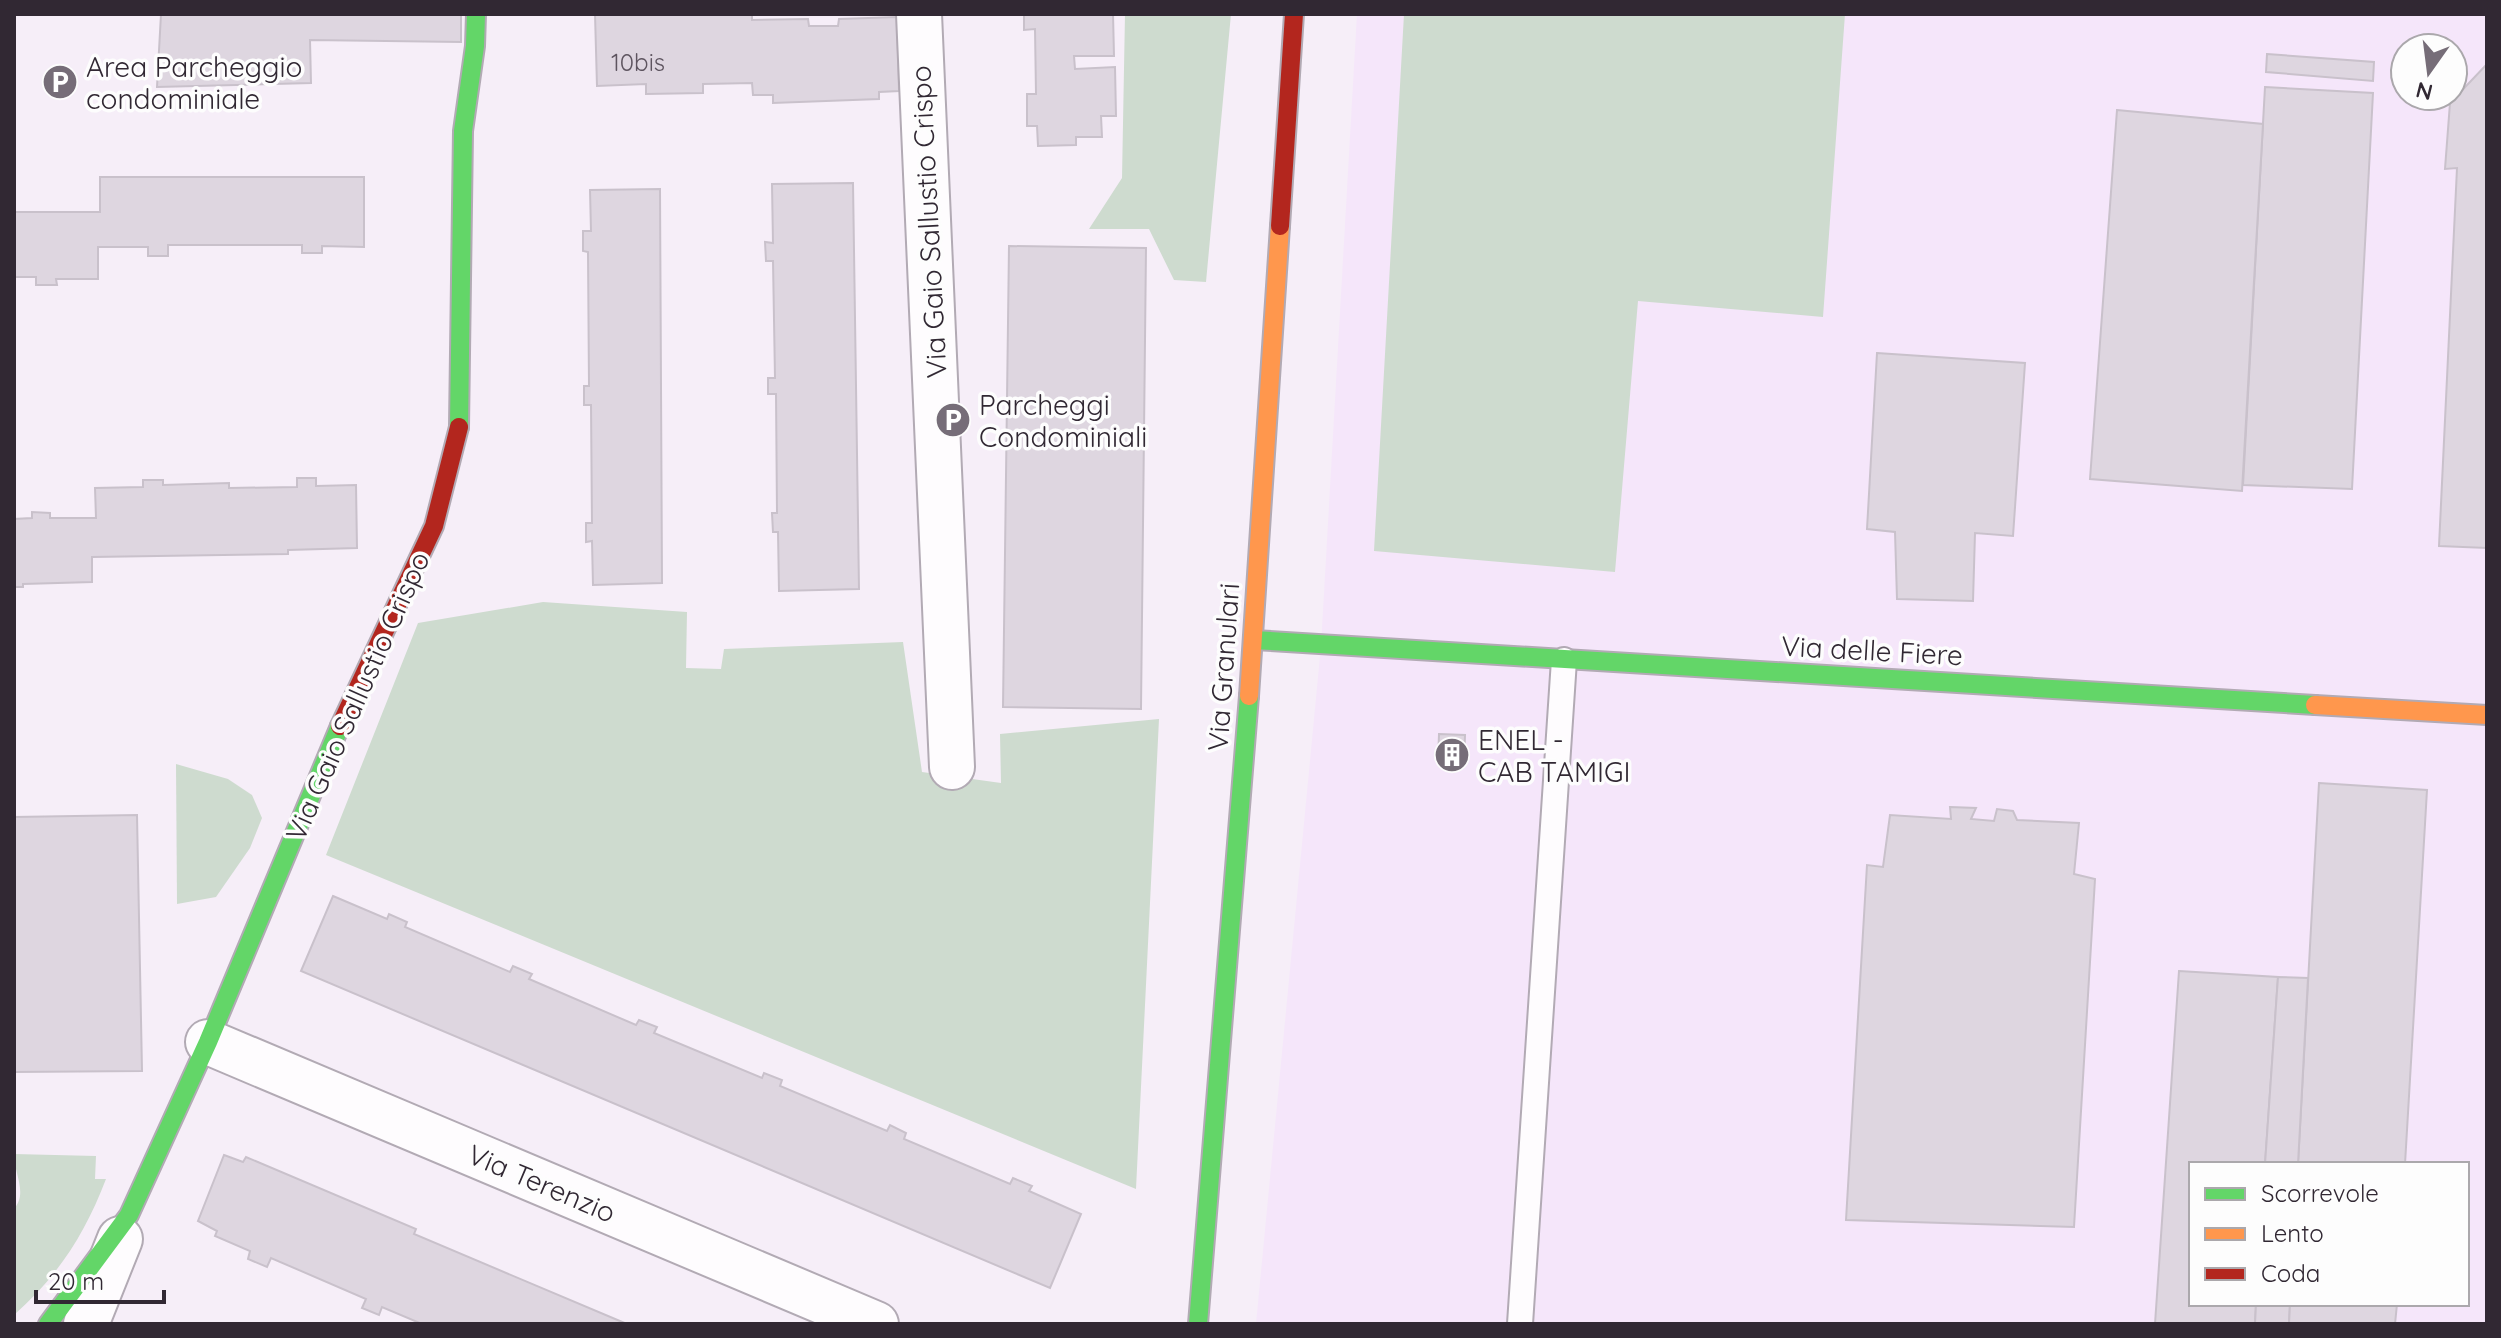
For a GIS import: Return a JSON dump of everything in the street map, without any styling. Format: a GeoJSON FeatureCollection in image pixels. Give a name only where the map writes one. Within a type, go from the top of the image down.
{"type":"FeatureCollection","features":[{"type":"Feature","properties":{"kind":"street","name":"Via Gaio Sallustio Crispo"},"geometry":{"type":"LineString","coordinates":[[48,1324],[129,1215],[208,1042],[355,690],[434,526],[459,435],[463,131],[475,46],[476,14]]}},
{"type":"Feature","properties":{"kind":"street","name":"Via Gaio Sallustio Crispo"},"geometry":{"type":"LineString","coordinates":[[919,14],[952,767]]}},
{"type":"Feature","properties":{"kind":"street","name":"Via Granulari"},"geometry":{"type":"LineString","coordinates":[[1198,1324],[1254,640],[1294,14]]}},
{"type":"Feature","properties":{"kind":"street","name":"Via delle Fiere"},"geometry":{"type":"LineString","coordinates":[[1254,640],[2487,715]]}},
{"type":"Feature","properties":{"kind":"street","name":"Via Terenzio"},"geometry":{"type":"LineString","coordinates":[[208,1042],[876,1324]]}},
{"type":"Feature","properties":{"kind":"street"},"geometry":{"type":"LineString","coordinates":[[86,1324],[129,1215]]}},
{"type":"Feature","properties":{"kind":"lane"},"geometry":{"type":"LineString","coordinates":[[1520,1324],[1564,660]]}},
{"type":"Feature","properties":{"kind":"shaded area"},"geometry":{"type":"Polygon","coordinates":[[[1125,14],[1231,14],[1206,282],[1174,280],[1149,229],[1089,229],[1122,178],[1125,14]]]}},
{"type":"Feature","properties":{"kind":"shaded area"},"geometry":{"type":"Polygon","coordinates":[[[1357,14],[2487,14],[2487,1324],[1256,1324],[1321,646],[1357,14]]]}},
{"type":"Feature","properties":{"kind":"shaded area"},"geometry":{"type":"Polygon","coordinates":[[[1404,14],[1845,14],[1823,317],[1638,301],[1615,572],[1374,551],[1404,14]]]}},
{"type":"Feature","properties":{"kind":"shaded area"},"geometry":{"type":"Polygon","coordinates":[[[543,602],[687,612],[686,668],[721,669],[724,649],[903,642],[922,772],[1001,783],[1000,734],[1159,719],[1136,1189],[326,855],[418,623],[543,602]]]}},
{"type":"Feature","properties":{"kind":"shaded area"},"geometry":{"type":"Polygon","coordinates":[[[176,764],[228,779],[252,795],[262,818],[250,848],[216,897],[177,904],[176,764]]]}},
{"type":"Feature","properties":{"kind":"shaded area"},"geometry":{"type":"Polygon","coordinates":[[[14,1154],[96,1156],[95,1179],[106,1179],[69,1253],[44,1285],[14,1315],[14,1209],[20,1190],[14,1154]]]}},
{"type":"Feature","properties":{"kind":"building"},"geometry":{"type":"Polygon","coordinates":[[[161,14],[461,14],[461,42],[310,40],[311,83],[157,87],[161,14]]]}},
{"type":"Feature","properties":{"kind":"building"},"geometry":{"type":"Polygon","coordinates":[[[595,14],[752,14],[752,20],[808,19],[809,26],[838,26],[839,19],[897,17],[899,91],[879,92],[879,99],[773,103],[773,95],[753,95],[752,83],[703,84],[703,93],[646,94],[646,84],[597,86],[595,14]]]}},
{"type":"Feature","properties":{"kind":"building"},"geometry":{"type":"Polygon","coordinates":[[[1024,14],[1113,14],[1114,56],[1074,56],[1075,69],[1115,67],[1116,116],[1101,116],[1102,137],[1076,137],[1076,145],[1038,146],[1037,126],[1027,126],[1027,94],[1036,94],[1035,29],[1024,30],[1024,14]]]}},
{"type":"Feature","properties":{"kind":"building"},"geometry":{"type":"Polygon","coordinates":[[[2267,54],[2374,62],[2373,81],[2266,72],[2267,54]]]}},
{"type":"Feature","properties":{"kind":"building"},"geometry":{"type":"Polygon","coordinates":[[[2487,64],[2487,548],[2439,546],[2457,168],[2445,169],[2449,112],[2469,112],[2469,83],[2487,64]]]}},
{"type":"Feature","properties":{"kind":"building"},"geometry":{"type":"Polygon","coordinates":[[[2265,87],[2373,93],[2352,489],[2243,485],[2265,87]]]}},
{"type":"Feature","properties":{"kind":"building"},"geometry":{"type":"Polygon","coordinates":[[[2117,110],[2263,124],[2242,491],[2090,479],[2117,110]]]}},
{"type":"Feature","properties":{"kind":"building"},"geometry":{"type":"Polygon","coordinates":[[[100,177],[364,177],[364,247],[322,246],[322,253],[302,253],[302,245],[168,245],[168,256],[148,256],[148,247],[98,247],[98,279],[56,279],[57,285],[36,285],[36,277],[14,277],[14,212],[100,212],[100,177]]]}},
{"type":"Feature","properties":{"kind":"building"},"geometry":{"type":"Polygon","coordinates":[[[853,183],[859,589],[779,591],[778,532],[773,532],[772,513],[777,513],[776,394],[768,394],[768,378],[775,378],[773,261],[766,261],[765,242],[773,243],[772,184],[853,183]]]}},
{"type":"Feature","properties":{"kind":"building"},"geometry":{"type":"Polygon","coordinates":[[[660,189],[662,583],[593,585],[592,541],[586,542],[586,523],[592,523],[591,405],[584,405],[584,386],[589,386],[588,252],[583,251],[583,231],[591,231],[590,190],[660,189]]]}},
{"type":"Feature","properties":{"kind":"building"},"geometry":{"type":"Polygon","coordinates":[[[1009,246],[1146,248],[1141,709],[1003,707],[1009,246]]]}},
{"type":"Feature","properties":{"kind":"building"},"geometry":{"type":"Polygon","coordinates":[[[1877,353],[2025,363],[2013,536],[1975,533],[1973,601],[1897,599],[1895,532],[1867,529],[1877,353]]]}},
{"type":"Feature","properties":{"kind":"building"},"geometry":{"type":"Polygon","coordinates":[[[297,478],[316,478],[316,486],[356,485],[357,548],[288,550],[288,554],[92,557],[92,582],[23,584],[23,587],[14,587],[14,519],[32,518],[32,512],[50,513],[50,518],[96,518],[95,488],[143,487],[143,480],[163,480],[163,485],[229,483],[229,488],[297,487],[297,478]]]}},
{"type":"Feature","properties":{"kind":"building","name":"ENEL - CAB TAMIGI"},"geometry":{"type":"Polygon","coordinates":[[[1439,734],[1465,735],[1464,764],[1438,764],[1439,734]]]}},
{"type":"Feature","properties":{"kind":"building"},"geometry":{"type":"Polygon","coordinates":[[[2319,783],[2427,790],[2405,1162],[2298,1162],[2319,783]]]}},
{"type":"Feature","properties":{"kind":"building"},"geometry":{"type":"Polygon","coordinates":[[[1950,807],[1976,808],[1971,819],[1994,821],[1997,809],[2013,811],[2017,820],[2079,823],[2074,874],[2095,879],[2074,1227],[1846,1220],[1867,865],[1883,867],[1890,815],[1951,819],[1950,807]]]}},
{"type":"Feature","properties":{"kind":"building"},"geometry":{"type":"Polygon","coordinates":[[[137,815],[142,1071],[14,1072],[14,817],[137,815]]]}},
{"type":"Feature","properties":{"kind":"building"},"geometry":{"type":"Polygon","coordinates":[[[333,896],[387,919],[389,914],[407,922],[405,927],[510,972],[513,966],[532,974],[529,979],[636,1025],[639,1020],[657,1027],[654,1033],[762,1078],[764,1073],[782,1080],[780,1086],[887,1131],[890,1125],[906,1133],[904,1139],[1010,1184],[1013,1178],[1032,1186],[1029,1191],[1081,1214],[1050,1288],[301,971],[333,896]]]}},
{"type":"Feature","properties":{"kind":"building"},"geometry":{"type":"Polygon","coordinates":[[[2179,971],[2278,977],[2265,1162],[2189,1162],[2189,1306],[2256,1306],[2255,1324],[2155,1324],[2179,971]]]}},
{"type":"Feature","properties":{"kind":"building"},"geometry":{"type":"Polygon","coordinates":[[[2278,977],[2308,978],[2298,1162],[2265,1162],[2278,977]]]}},
{"type":"Feature","properties":{"kind":"building"},"geometry":{"type":"Polygon","coordinates":[[[224,1155],[243,1162],[246,1157],[416,1229],[414,1234],[627,1324],[422,1324],[382,1307],[379,1315],[362,1308],[366,1299],[271,1258],[267,1267],[248,1259],[250,1251],[215,1236],[217,1231],[198,1221],[224,1155]]]}},
{"type":"Feature","properties":{"kind":"building"},"geometry":{"type":"Polygon","coordinates":[[[2256,1306],[2290,1306],[2289,1324],[2255,1324],[2256,1306]]]}},
{"type":"Feature","properties":{"kind":"building"},"geometry":{"type":"Polygon","coordinates":[[[2290,1306],[2397,1306],[2395,1324],[2289,1324],[2290,1306]]]}},
{"type":"Feature","properties":{"kind":"traffic: fast"},"geometry":{"type":"LineString","coordinates":[[459,427],[463,131],[475,46],[476,14]]}},
{"type":"Feature","properties":{"kind":"traffic: fast"},"geometry":{"type":"LineString","coordinates":[[1254,640],[2315,705]]}},
{"type":"Feature","properties":{"kind":"traffic: fast"},"geometry":{"type":"LineString","coordinates":[[1198,1324],[1249,696]]}},
{"type":"Feature","properties":{"kind":"traffic: fast"},"geometry":{"type":"LineString","coordinates":[[48,1324],[129,1215],[208,1042],[340,726]]}},
{"type":"Feature","properties":{"kind":"traffic: slow"},"geometry":{"type":"LineString","coordinates":[[1249,696],[1280,226]]}},
{"type":"Feature","properties":{"kind":"traffic: slow"},"geometry":{"type":"LineString","coordinates":[[2315,705],[2487,715]]}},
{"type":"Feature","properties":{"kind":"traffic: jam"},"geometry":{"type":"LineString","coordinates":[[1280,226],[1294,14]]}},
{"type":"Feature","properties":{"kind":"traffic: jam"},"geometry":{"type":"LineString","coordinates":[[340,726],[434,526],[459,427]]}},
{"type":"Feature","properties":{"kind":"place","name":"Area Parcheggio condominiale"},"geometry":{"type":"Point","coordinates":[60,82]}},
{"type":"Feature","properties":{"kind":"place","name":"Parcheggi Condominiali"},"geometry":{"type":"Point","coordinates":[953,420]}},
{"type":"Feature","properties":{"kind":"place","name":"ENEL - CAB TAMIGI"},"geometry":{"type":"Point","coordinates":[1452,755]}}]}
